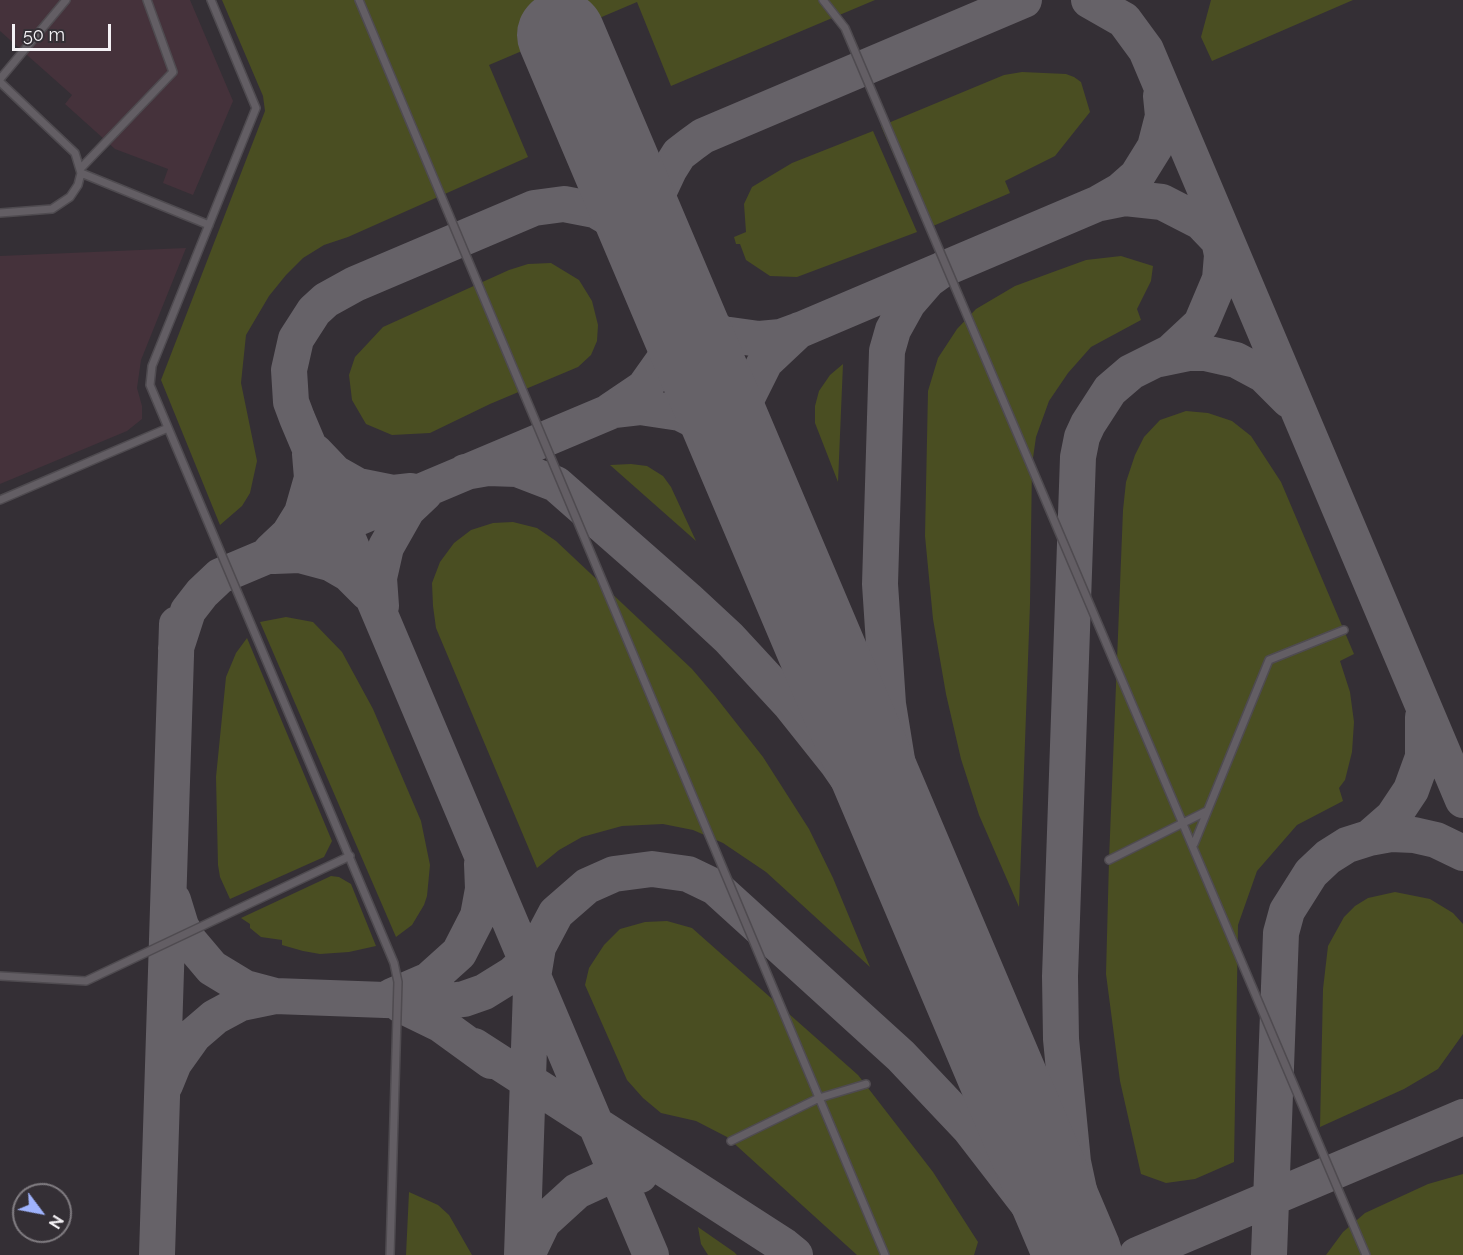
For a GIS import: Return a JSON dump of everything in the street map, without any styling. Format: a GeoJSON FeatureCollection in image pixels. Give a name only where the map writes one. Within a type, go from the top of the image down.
{"type":"FeatureCollection","features":[{"type":"Feature","properties":{"kind":"lane"},"geometry":{"type":"LineString","coordinates":[[0,213],[52,209],[70,197],[78,185],[81,170],[75,153],[0,80],[66,0]]}},
{"type":"Feature","properties":{"kind":"lane"},"geometry":{"type":"LineString","coordinates":[[81,170],[173,72],[147,0]]}},
{"type":"Feature","properties":{"kind":"lane"},"geometry":{"type":"LineString","coordinates":[[211,0],[256,108],[152,366],[150,385],[394,963],[398,982],[390,1255]]}},
{"type":"Feature","properties":{"kind":"lane"},"geometry":{"type":"LineString","coordinates":[[359,0],[885,1255]]}},
{"type":"Feature","properties":{"kind":"lane"},"geometry":{"type":"LineString","coordinates":[[823,0],[845,28],[1074,571],[1194,844],[1366,1255]]}},
{"type":"Feature","properties":{"kind":"lane"},"geometry":{"type":"LineString","coordinates":[[81,170],[209,225]]}},
{"type":"Feature","properties":{"kind":"lane"},"geometry":{"type":"LineString","coordinates":[[0,500],[168,428]]}},
{"type":"Feature","properties":{"kind":"lane"},"geometry":{"type":"LineString","coordinates":[[1194,844],[1269,660],[1344,630]]}},
{"type":"Feature","properties":{"kind":"lane"},"geometry":{"type":"LineString","coordinates":[[1109,860],[1207,811]]}},
{"type":"Feature","properties":{"kind":"lane"},"geometry":{"type":"LineString","coordinates":[[0,976],[86,981],[350,856]]}},
{"type":"Feature","properties":{"kind":"lane"},"geometry":{"type":"LineString","coordinates":[[731,1141],[819,1098],[866,1084]]}},
{"type":"Feature","properties":{"kind":"shaded area"},"geometry":{"type":"Polygon","coordinates":[[[0,0],[190,0],[233,101],[193,195],[163,183],[168,169],[115,149],[65,104],[72,95],[0,31],[0,0]]]}},
{"type":"Feature","properties":{"kind":"shaded area"},"geometry":{"type":"Polygon","coordinates":[[[186,248],[141,360],[137,388],[142,406],[142,419],[127,431],[0,484],[0,256],[186,248]]]}},
{"type":"Feature","properties":{"kind":"green space"},"geometry":{"type":"Polygon","coordinates":[[[222,0],[875,0],[671,86],[637,2],[489,65],[528,157],[348,237],[324,245],[303,258],[286,275],[269,296],[246,335],[241,383],[257,461],[250,493],[242,506],[220,525],[161,380],[265,111],[263,96],[222,0]]]}},
{"type":"Feature","properties":{"kind":"green space"},"geometry":{"type":"Polygon","coordinates":[[[1211,0],[1353,0],[1212,61],[1201,37],[1211,0]]]}},
{"type":"Feature","properties":{"kind":"green space"},"geometry":{"type":"Polygon","coordinates":[[[1022,72],[1066,74],[1074,77],[1081,82],[1090,112],[1055,156],[1005,181],[1010,193],[926,229],[881,126],[1004,75],[1022,72]]]}},
{"type":"Feature","properties":{"kind":"green space"},"geometry":{"type":"Polygon","coordinates":[[[873,131],[917,232],[797,277],[770,276],[746,260],[740,244],[736,244],[734,237],[746,232],[744,204],[752,187],[792,163],[873,131]]]}},
{"type":"Feature","properties":{"kind":"green space"},"geometry":{"type":"Polygon","coordinates":[[[1121,256],[1153,266],[1151,281],[1137,309],[1141,320],[1091,347],[1068,373],[1049,401],[1036,437],[1032,465],[1030,604],[1019,907],[979,815],[961,759],[946,694],[933,619],[925,536],[928,391],[938,358],[957,329],[976,309],[1015,286],[1053,272],[1086,260],[1121,256]]]}},
{"type":"Feature","properties":{"kind":"green space"},"geometry":{"type":"Polygon","coordinates":[[[551,263],[579,280],[592,301],[598,325],[597,341],[591,355],[578,367],[490,404],[430,433],[392,435],[366,424],[352,400],[349,375],[355,357],[383,327],[509,270],[528,264],[551,263]]]}},
{"type":"Feature","properties":{"kind":"green space"},"geometry":{"type":"Polygon","coordinates":[[[843,364],[838,482],[815,423],[815,406],[819,391],[830,375],[843,364]]]}},
{"type":"Feature","properties":{"kind":"green space"},"geometry":{"type":"Polygon","coordinates":[[[1186,411],[1208,413],[1232,421],[1251,436],[1281,482],[1354,654],[1340,661],[1350,692],[1354,722],[1352,752],[1345,780],[1339,788],[1343,801],[1297,825],[1257,871],[1238,925],[1234,1162],[1195,1179],[1166,1183],[1141,1174],[1120,1081],[1106,974],[1123,510],[1126,482],[1144,437],[1160,420],[1186,411]]]}},
{"type":"Feature","properties":{"kind":"green space"},"geometry":{"type":"Polygon","coordinates":[[[610,465],[647,466],[663,476],[671,487],[696,541],[610,465]]]}},
{"type":"Feature","properties":{"kind":"green space"},"geometry":{"type":"Polygon","coordinates":[[[513,522],[537,528],[556,541],[692,669],[715,696],[763,757],[809,829],[833,878],[870,967],[766,872],[723,843],[693,830],[663,824],[622,826],[582,837],[559,850],[537,868],[436,628],[433,606],[432,583],[440,562],[454,543],[471,530],[493,523],[513,522]]]}},
{"type":"Feature","properties":{"kind":"green space"},"geometry":{"type":"Polygon","coordinates":[[[286,617],[313,622],[342,652],[373,709],[421,821],[430,865],[427,896],[412,925],[396,937],[260,622],[286,617]]]}},
{"type":"Feature","properties":{"kind":"green space"},"geometry":{"type":"Polygon","coordinates":[[[247,638],[332,841],[324,857],[230,899],[220,877],[218,865],[216,777],[226,677],[236,653],[247,638]]]}},
{"type":"Feature","properties":{"kind":"green space"},"geometry":{"type":"Polygon","coordinates":[[[331,876],[339,877],[351,884],[376,946],[349,952],[320,954],[303,951],[282,945],[282,940],[261,937],[250,928],[250,924],[241,918],[331,876]]]}},
{"type":"Feature","properties":{"kind":"green space"},"geometry":{"type":"Polygon","coordinates":[[[1395,892],[1430,899],[1453,913],[1463,924],[1463,1034],[1438,1069],[1404,1089],[1320,1127],[1323,989],[1328,946],[1344,917],[1355,906],[1368,898],[1395,892]]]}},
{"type":"Feature","properties":{"kind":"green space"},"geometry":{"type":"Polygon","coordinates":[[[667,921],[692,928],[858,1075],[933,1172],[978,1242],[974,1255],[857,1255],[727,1137],[696,1121],[661,1113],[643,1098],[627,1080],[585,985],[589,968],[604,945],[620,929],[645,922],[667,921]]]}},
{"type":"Feature","properties":{"kind":"green space"},"geometry":{"type":"Polygon","coordinates":[[[1463,1174],[1463,1255],[1326,1255],[1343,1232],[1365,1213],[1428,1184],[1463,1174]]]}},
{"type":"Feature","properties":{"kind":"green space"},"geometry":{"type":"Polygon","coordinates":[[[409,1192],[438,1205],[449,1215],[472,1255],[406,1255],[409,1192]]]}},
{"type":"Feature","properties":{"kind":"green space"},"geometry":{"type":"Polygon","coordinates":[[[698,1227],[737,1255],[708,1255],[701,1244],[698,1227]]]}},
{"type":"Feature","properties":{"kind":"taxiway"},"geometry":{"type":"LineString","coordinates":[[654,255],[651,231],[653,204],[679,154],[703,136],[1024,0]]}},
{"type":"Feature","properties":{"kind":"taxiway"},"geometry":{"type":"LineString","coordinates":[[1089,0],[1124,20],[1146,50],[1463,800]]}},
{"type":"Feature","properties":{"kind":"taxiway"},"geometry":{"type":"LineString","coordinates":[[670,289],[698,320],[723,334],[759,339],[781,337],[800,330],[1099,203],[1120,191],[1137,176],[1155,147],[1163,116],[1161,96]]}},
{"type":"Feature","properties":{"kind":"taxiway"},"geometry":{"type":"LineString","coordinates":[[1100,203],[1125,198],[1162,202],[1201,222],[1224,246]]}},
{"type":"Feature","properties":{"kind":"taxiway"},"geometry":{"type":"LineString","coordinates":[[651,1255],[297,418],[291,402],[289,370],[296,339],[314,311],[326,300],[355,284],[534,208],[564,204],[595,210],[628,229],[654,255]]}},
{"type":"Feature","properties":{"kind":"taxiway"},"geometry":{"type":"LineString","coordinates":[[1093,1255],[1073,1162],[1061,1039],[1060,976],[1078,457],[1082,437],[1088,424],[1110,390],[1131,372],[1171,352],[1201,324],[1220,279],[1222,255],[1213,210]]}},
{"type":"Feature","properties":{"kind":"taxiway"},"geometry":{"type":"LineString","coordinates":[[943,936],[899,772],[888,704],[880,584],[887,351],[893,330],[908,303],[928,280],[946,267]]}},
{"type":"Feature","properties":{"kind":"taxiway"},"geometry":{"type":"LineString","coordinates":[[610,411],[644,388],[666,357],[674,322],[670,289]]}},
{"type":"Feature","properties":{"kind":"taxiway"},"geometry":{"type":"LineString","coordinates":[[746,470],[740,433],[743,406],[765,362],[799,330]]}},
{"type":"Feature","properties":{"kind":"taxiway"},"geometry":{"type":"LineString","coordinates":[[1159,359],[1188,353],[1205,353],[1236,360],[1264,375],[1289,400]]}},
{"type":"Feature","properties":{"kind":"taxiway"},"geometry":{"type":"LineString","coordinates":[[176,648],[188,611],[202,593],[220,576],[614,410],[640,407],[680,413],[702,424],[723,440],[746,472]]}},
{"type":"Feature","properties":{"kind":"taxiway"},"geometry":{"type":"LineString","coordinates":[[315,452],[335,473],[358,486],[393,493],[411,491]]}},
{"type":"Feature","properties":{"kind":"taxiway"},"geometry":{"type":"LineString","coordinates":[[271,551],[289,534],[302,513],[312,478],[310,454]]}},
{"type":"Feature","properties":{"kind":"taxiway"},"geometry":{"type":"LineString","coordinates":[[465,472],[488,468],[517,469],[556,484],[687,599],[729,638],[790,704],[837,763],[875,818],[914,882]]}},
{"type":"Feature","properties":{"kind":"taxiway"},"geometry":{"type":"LineString","coordinates":[[381,606],[379,578],[386,547],[407,510],[425,493]]}},
{"type":"Feature","properties":{"kind":"taxiway"},"geometry":{"type":"LineString","coordinates":[[274,556],[300,555],[330,563],[349,574],[368,593]]}},
{"type":"Feature","properties":{"kind":"taxiway"},"geometry":{"type":"LineString","coordinates":[[157,1255],[177,624]]}},
{"type":"Feature","properties":{"kind":"taxiway"},"geometry":{"type":"LineString","coordinates":[[1369,838],[1393,817],[1411,790],[1423,757],[1423,717]]}},
{"type":"Feature","properties":{"kind":"taxiway"},"geometry":{"type":"LineString","coordinates":[[1269,1255],[1281,933],[1287,911],[1311,873],[1328,857],[1347,845],[1391,834],[1414,835],[1436,840],[1463,853]]}},
{"type":"Feature","properties":{"kind":"taxiway"},"geometry":{"type":"LineString","coordinates":[[392,996],[429,980],[459,953],[478,916],[483,889],[482,864]]}},
{"type":"Feature","properties":{"kind":"taxiway"},"geometry":{"type":"LineString","coordinates":[[522,1255],[531,989],[538,947],[556,913],[587,886],[614,874],[652,869],[688,874],[715,887],[901,1056],[970,1129],[1031,1208],[1062,1255]]}},
{"type":"Feature","properties":{"kind":"taxiway"},"geometry":{"type":"LineString","coordinates":[[173,900],[181,926],[190,942],[212,968],[245,988],[275,996]]}},
{"type":"Feature","properties":{"kind":"taxiway"},"geometry":{"type":"LineString","coordinates":[[165,1085],[174,1063],[194,1035],[215,1017],[241,1003],[275,996],[440,1002],[464,999],[484,992],[513,974],[527,961],[539,941]]}},
{"type":"Feature","properties":{"kind":"taxiway"},"geometry":{"type":"LineString","coordinates":[[401,1005],[440,1024],[491,1061]]}},
{"type":"Feature","properties":{"kind":"taxiway"},"geometry":{"type":"LineString","coordinates":[[474,1046],[795,1255]]}},
{"type":"Feature","properties":{"kind":"taxiway"},"geometry":{"type":"LineString","coordinates":[[1137,1255],[1463,1117]]}},
{"type":"Feature","properties":{"kind":"taxiway"},"geometry":{"type":"LineString","coordinates":[[527,1255],[543,1222],[577,1191],[603,1179],[640,1175]]}},
{"type":"Feature","properties":{"kind":"taxiway"},"geometry":{"type":"LineString","coordinates":[[1046,1178],[1050,1204],[1048,1237]]}},
{"type":"Feature","properties":{"kind":"runway"},"geometry":{"type":"LineString","coordinates":[[561,35],[1078,1255]]}}]}
